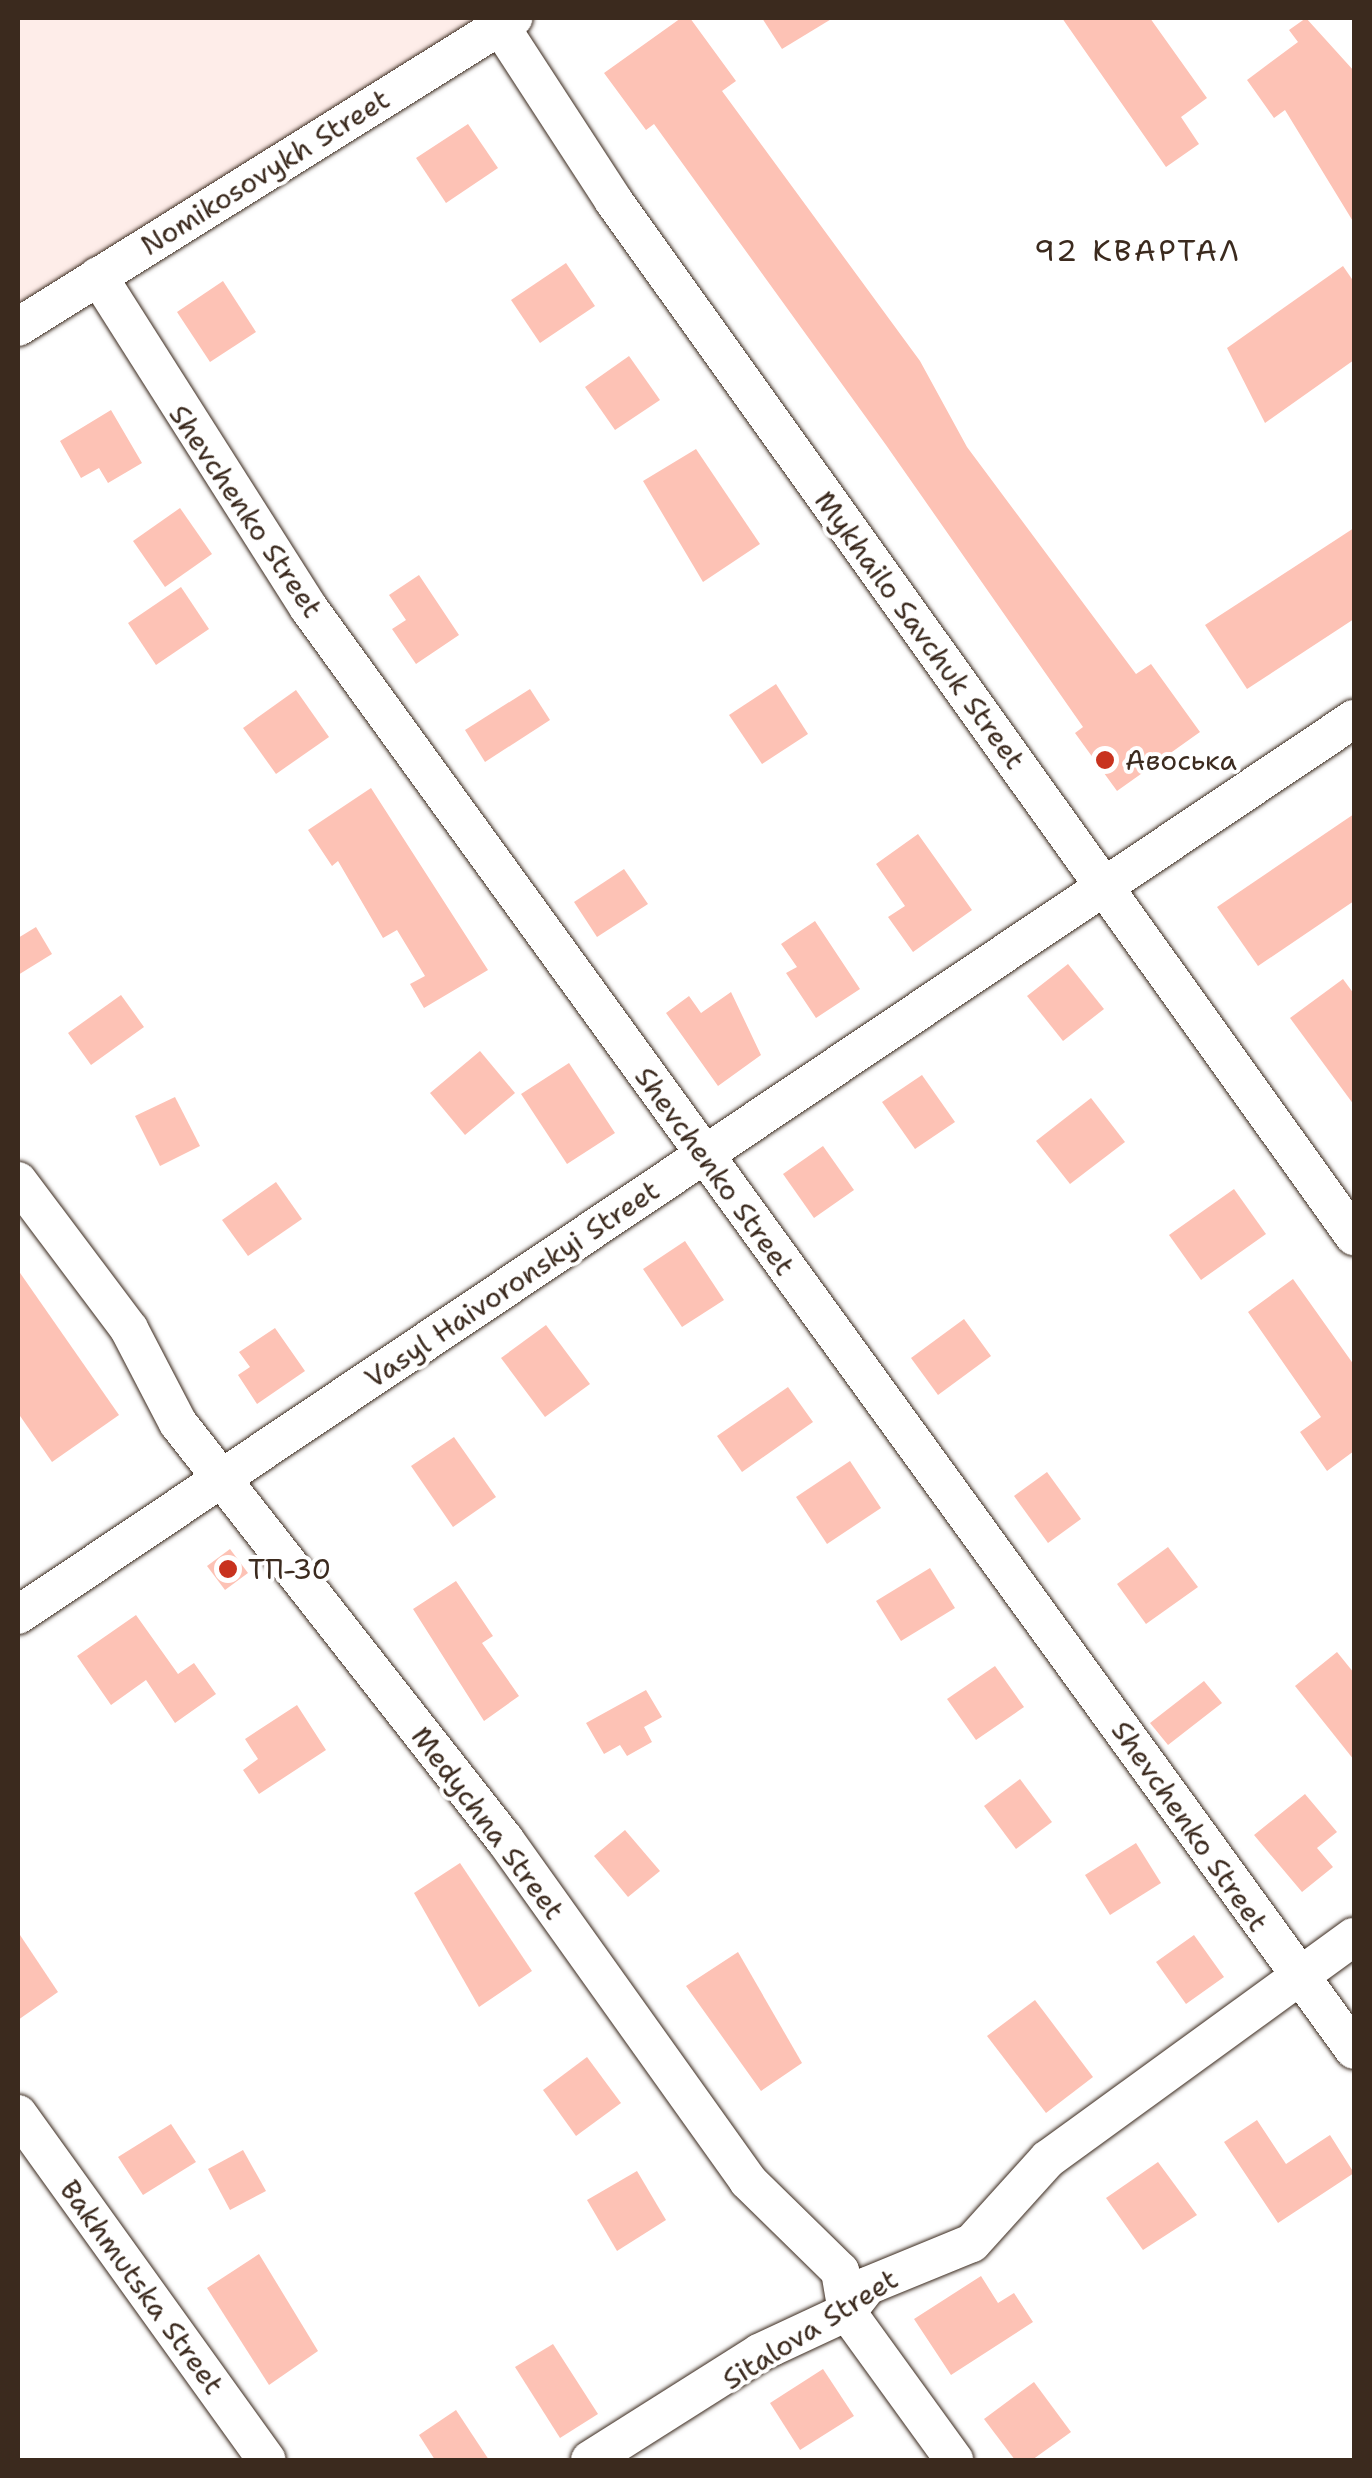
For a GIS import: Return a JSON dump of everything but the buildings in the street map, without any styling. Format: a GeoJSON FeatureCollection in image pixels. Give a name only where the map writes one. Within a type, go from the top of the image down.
{"type":"FeatureCollection","features":[{"type":"Feature","properties":{"kind":"street","name":"Nomikosovykh Street"},"geometry":{"type":"LineString","coordinates":[[18,327],[502,21]]}},
{"type":"Feature","properties":{"kind":"street","name":"Mykhailo Savchuk Street"},"geometry":{"type":"LineString","coordinates":[[502,21],[1105,887],[1354,1236]]}},
{"type":"Feature","properties":{"kind":"street","name":"Shevchenko Street"},"geometry":{"type":"LineString","coordinates":[[98,276],[308,607],[703,1157],[979,1520],[1220,1875],[1354,2050]]}},
{"type":"Feature","properties":{"kind":"street","name":"Vasyl Haivoronskyi Street"},"geometry":{"type":"LineString","coordinates":[[18,1615],[1354,719]]}},
{"type":"Feature","properties":{"kind":"street","name":"Medychna Street"},"geometry":{"type":"LineString","coordinates":[[18,1181],[130,1329],[178,1423],[505,1840],[748,2181],[840,2271],[846,2312],[954,2460]]}},
{"type":"Feature","properties":{"kind":"street","name":"Sitalova Street"},"geometry":{"type":"LineString","coordinates":[[590,2460],[759,2354],[846,2312],[867,2286],[972,2242],[1048,2158],[1298,1973],[1354,1937]]}},
{"type":"Feature","properties":{"kind":"street","name":"Bakhmutska Street"},"geometry":{"type":"LineString","coordinates":[[18,2114],[266,2460]]}},
{"type":"Feature","properties":{"kind":"shaded area"},"geometry":{"type":"Polygon","coordinates":[[[18,18],[480,18],[18,304],[18,18]]]}},
{"type":"Feature","properties":{"kind":"place","name":"Авоська"},"geometry":{"type":"Point","coordinates":[1105,760]}},
{"type":"Feature","properties":{"kind":"place","name":"ТП-30"},"geometry":{"type":"Point","coordinates":[228,1569]}},
{"type":"Feature","properties":{"kind":"district","name":"92 КВАРТАЛ"},"geometry":{"type":"Point","coordinates":[1138,251]}}]}
